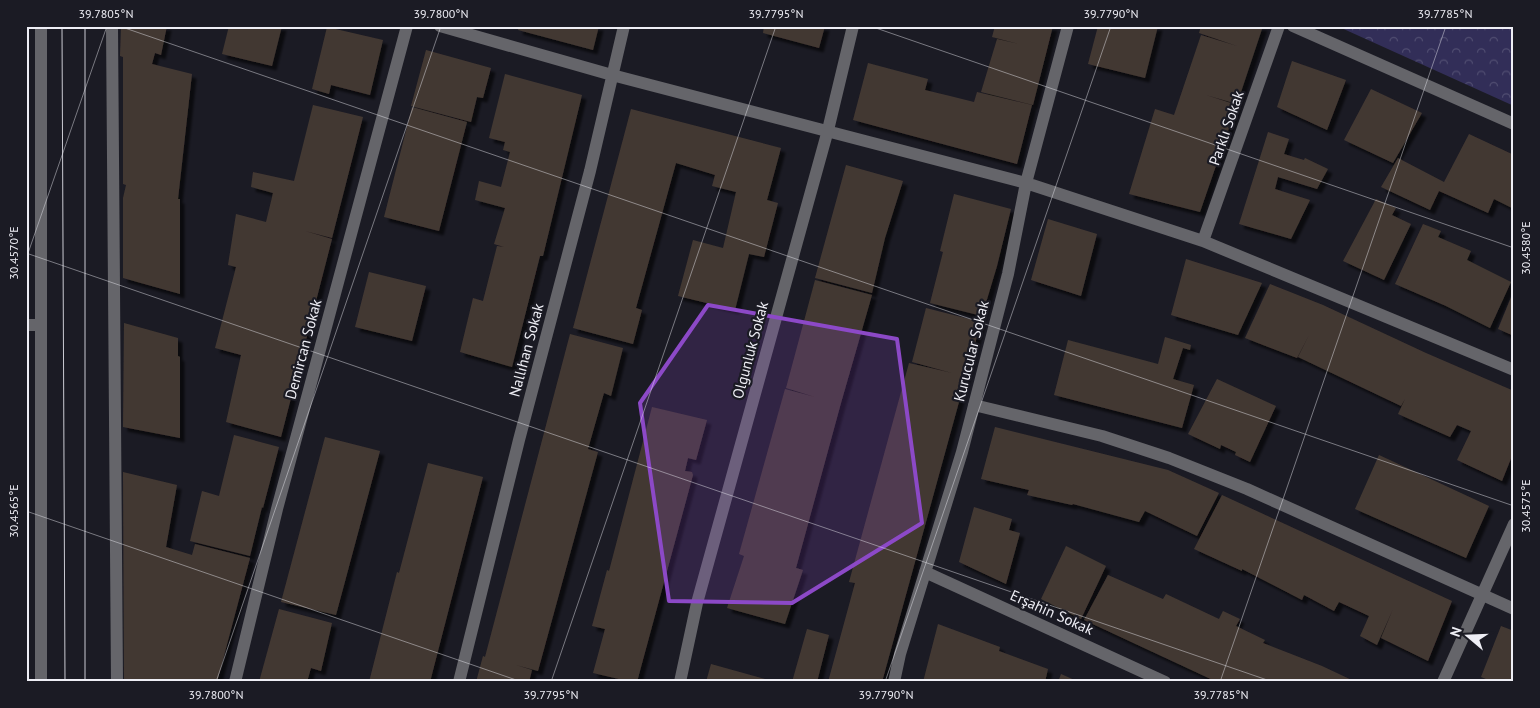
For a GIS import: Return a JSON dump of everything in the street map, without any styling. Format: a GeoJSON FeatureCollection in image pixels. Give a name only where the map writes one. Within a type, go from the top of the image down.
{"type":"FeatureCollection","features":[{"type":"Feature","properties":{"kind":"street"},"geometry":{"type":"LineString","coordinates":[[41,26],[41,682]]}},
{"type":"Feature","properties":{"kind":"street"},"geometry":{"type":"LineString","coordinates":[[112,26],[117,682]]}},
{"type":"Feature","properties":{"kind":"street","name":"Demircan Sokak"},"geometry":{"type":"LineString","coordinates":[[235,682],[277,508],[406,26]]}},
{"type":"Feature","properties":{"kind":"street"},"geometry":{"type":"LineString","coordinates":[[440,26],[612,74],[1026,184],[1203,241],[1514,370]]}},
{"type":"Feature","properties":{"kind":"street","name":"Nallıhan Sokak"},"geometry":{"type":"LineString","coordinates":[[459,682],[518,440],[590,171],[624,26]]}},
{"type":"Feature","properties":{"kind":"street","name":"Olgunluk Sokak"},"geometry":{"type":"LineString","coordinates":[[680,682],[698,603],[828,130],[854,26]]}},
{"type":"Feature","properties":{"kind":"street","name":"Kurucular Sokak"},"geometry":{"type":"LineString","coordinates":[[894,682],[900,654],[962,452],[1008,274],[1026,184],[1068,26]]}},
{"type":"Feature","properties":{"kind":"street","name":"Parklı Sokak"},"geometry":{"type":"LineString","coordinates":[[1203,241],[1279,26]]}},
{"type":"Feature","properties":{"kind":"street"},"geometry":{"type":"LineString","coordinates":[[1292,26],[1514,124]]}},
{"type":"Feature","properties":{"kind":"street"},"geometry":{"type":"LineString","coordinates":[[26,325],[40,325]]}},
{"type":"Feature","properties":{"kind":"street"},"geometry":{"type":"LineString","coordinates":[[974,405],[1102,436],[1169,458],[1256,494],[1514,610]]}},
{"type":"Feature","properties":{"kind":"street"},"geometry":{"type":"LineString","coordinates":[[1443,682],[1514,524]]}},
{"type":"Feature","properties":{"kind":"street","name":"Erşahin Sokak"},"geometry":{"type":"LineString","coordinates":[[925,572],[1165,682]]}},
{"type":"Feature","properties":{"kind":"highlighted area"},"geometry":{"type":"Polygon","coordinates":[[[708,305],[897,339],[922,523],[792,603],[669,601],[640,403],[708,305]]]}},
{"type":"Feature","properties":{"kind":"green space"},"geometry":{"type":"Polygon","coordinates":[[[1337,26],[1514,26],[1514,106],[1337,26]]]}},
{"type":"Feature","properties":{"kind":"building"},"geometry":{"type":"Polygon","coordinates":[[[121,26],[167,26],[161,55],[155,53],[152,64],[192,74],[178,199],[180,199],[180,294],[123,278],[123,198],[126,185],[123,184],[123,57],[120,56],[121,26]]]}},
{"type":"Feature","properties":{"kind":"building"},"geometry":{"type":"Polygon","coordinates":[[[229,26],[282,26],[272,66],[222,54],[229,26]]]}},
{"type":"Feature","properties":{"kind":"building"},"geometry":{"type":"Polygon","coordinates":[[[519,26],[599,26],[593,50],[518,30],[519,26]]]}},
{"type":"Feature","properties":{"kind":"building"},"geometry":{"type":"Polygon","coordinates":[[[764,26],[825,26],[819,48],[763,33],[764,26]]]}},
{"type":"Feature","properties":{"kind":"building"},"geometry":{"type":"Polygon","coordinates":[[[995,26],[1053,26],[1033,105],[981,92],[997,39],[1019,44],[992,37],[995,26]]]}},
{"type":"Feature","properties":{"kind":"building"},"geometry":{"type":"Polygon","coordinates":[[[1098,26],[1158,26],[1145,78],[1088,64],[1098,26]]]}},
{"type":"Feature","properties":{"kind":"building"},"geometry":{"type":"Polygon","coordinates":[[[1201,26],[1263,26],[1237,104],[1206,95],[1237,105],[1200,212],[1129,194],[1155,109],[1174,115],[1201,35],[1237,46],[1199,33],[1201,26]]]}},
{"type":"Feature","properties":{"kind":"building"},"geometry":{"type":"Polygon","coordinates":[[[327,27],[383,40],[370,95],[331,85],[329,94],[312,89],[327,27]]]}},
{"type":"Feature","properties":{"kind":"building"},"geometry":{"type":"Polygon","coordinates":[[[426,50],[491,68],[483,98],[477,97],[471,122],[411,106],[426,50]]]}},
{"type":"Feature","properties":{"kind":"building"},"geometry":{"type":"Polygon","coordinates":[[[1292,61],[1346,80],[1327,130],[1277,107],[1292,61]]]}},
{"type":"Feature","properties":{"kind":"building"},"geometry":{"type":"Polygon","coordinates":[[[868,63],[928,79],[925,90],[974,102],[977,92],[1032,105],[1017,164],[853,120],[868,63]]]}},
{"type":"Feature","properties":{"kind":"building"},"geometry":{"type":"Polygon","coordinates":[[[505,74],[582,95],[543,256],[540,256],[512,367],[460,352],[473,298],[483,301],[497,246],[504,247],[494,244],[505,208],[475,200],[479,181],[501,187],[510,152],[503,150],[505,142],[489,138],[505,74]]]}},
{"type":"Feature","properties":{"kind":"building"},"geometry":{"type":"Polygon","coordinates":[[[1371,89],[1422,113],[1393,163],[1344,140],[1371,89]]]}},
{"type":"Feature","properties":{"kind":"building"},"geometry":{"type":"Polygon","coordinates":[[[313,105],[363,117],[332,238],[305,231],[332,239],[281,437],[226,422],[241,355],[215,348],[236,267],[228,265],[236,214],[266,222],[273,193],[251,187],[253,172],[294,181],[313,105]]]}},
{"type":"Feature","properties":{"kind":"building"},"geometry":{"type":"Polygon","coordinates":[[[412,107],[467,122],[439,231],[384,217],[412,107]]]}},
{"type":"Feature","properties":{"kind":"building"},"geometry":{"type":"Polygon","coordinates":[[[631,109],[781,148],[767,200],[778,203],[764,257],[749,254],[735,310],[678,296],[693,240],[723,248],[736,192],[712,186],[715,175],[676,163],[636,308],[642,310],[633,344],[573,328],[631,109]]]}},
{"type":"Feature","properties":{"kind":"building"},"geometry":{"type":"Polygon","coordinates":[[[1268,132],[1289,139],[1284,154],[1304,160],[1305,158],[1328,169],[1317,189],[1278,177],[1275,189],[1310,200],[1291,239],[1239,224],[1268,132]]]}},
{"type":"Feature","properties":{"kind":"building"},"geometry":{"type":"Polygon","coordinates":[[[1469,134],[1514,155],[1514,209],[1494,199],[1488,213],[1439,191],[1430,210],[1381,187],[1398,158],[1444,182],[1469,134]]]}},
{"type":"Feature","properties":{"kind":"building"},"geometry":{"type":"Polygon","coordinates":[[[846,165],[903,181],[885,238],[872,293],[815,278],[846,165]]]}},
{"type":"Feature","properties":{"kind":"building"},"geometry":{"type":"Polygon","coordinates":[[[954,194],[1011,209],[982,316],[930,303],[943,252],[940,251],[954,194]]]}},
{"type":"Feature","properties":{"kind":"building"},"geometry":{"type":"Polygon","coordinates":[[[1376,199],[1396,208],[1392,215],[1411,224],[1384,280],[1343,261],[1376,199]]]}},
{"type":"Feature","properties":{"kind":"building"},"geometry":{"type":"Polygon","coordinates":[[[1048,219],[1097,234],[1081,296],[1031,280],[1048,219]]]}},
{"type":"Feature","properties":{"kind":"building"},"geometry":{"type":"Polygon","coordinates":[[[1423,224],[1441,231],[1438,237],[1471,251],[1467,260],[1511,282],[1490,328],[1395,284],[1423,224]]]}},
{"type":"Feature","properties":{"kind":"building"},"geometry":{"type":"Polygon","coordinates":[[[1186,259],[1262,283],[1238,335],[1171,315],[1186,259]]]}},
{"type":"Feature","properties":{"kind":"building"},"geometry":{"type":"Polygon","coordinates":[[[369,272],[426,286],[412,341],[355,327],[369,272]]]}},
{"type":"Feature","properties":{"kind":"building"},"geometry":{"type":"Polygon","coordinates":[[[815,280],[872,295],[796,568],[803,570],[785,624],[727,608],[744,556],[739,554],[785,389],[815,397],[786,388],[815,280]]]}},
{"type":"Feature","properties":{"kind":"building"},"geometry":{"type":"Polygon","coordinates":[[[1270,284],[1323,305],[1514,391],[1514,451],[1502,481],[1457,460],[1471,431],[1457,425],[1450,437],[1398,414],[1405,399],[1401,406],[1298,357],[1309,335],[1297,358],[1245,338],[1270,284]]]}},
{"type":"Feature","properties":{"kind":"building"},"geometry":{"type":"Polygon","coordinates":[[[1514,290],[1514,336],[1498,329],[1514,290]]]}},
{"type":"Feature","properties":{"kind":"building"},"geometry":{"type":"Polygon","coordinates":[[[926,308],[981,322],[882,682],[828,682],[855,583],[849,582],[909,363],[952,373],[912,362],[926,308]]]}},
{"type":"Feature","properties":{"kind":"building"},"geometry":{"type":"Polygon","coordinates":[[[124,323],[178,338],[178,356],[180,357],[180,438],[123,427],[124,323]]]}},
{"type":"Feature","properties":{"kind":"building"},"geometry":{"type":"Polygon","coordinates":[[[570,334],[623,348],[611,396],[604,393],[588,449],[598,452],[538,671],[516,665],[532,670],[529,682],[476,682],[483,656],[485,657],[570,334]]]}},
{"type":"Feature","properties":{"kind":"building"},"geometry":{"type":"Polygon","coordinates":[[[1165,337],[1191,345],[1190,350],[1183,348],[1173,379],[1194,385],[1182,428],[1054,395],[1068,340],[1158,364],[1165,337]]]}},
{"type":"Feature","properties":{"kind":"building"},"geometry":{"type":"Polygon","coordinates":[[[1217,379],[1276,406],[1250,462],[1235,455],[1236,452],[1221,445],[1220,449],[1188,434],[1217,379]]]}},
{"type":"Feature","properties":{"kind":"building"},"geometry":{"type":"Polygon","coordinates":[[[652,407],[707,420],[696,460],[688,458],[685,471],[692,472],[693,475],[637,682],[632,682],[593,673],[605,629],[592,626],[607,570],[609,571],[652,407]]]}},
{"type":"Feature","properties":{"kind":"building"},"geometry":{"type":"Polygon","coordinates":[[[995,427],[1168,470],[1219,493],[1197,536],[1145,511],[1139,522],[1073,504],[1027,495],[1029,490],[981,479],[995,427]]]}},
{"type":"Feature","properties":{"kind":"building"},"geometry":{"type":"Polygon","coordinates":[[[234,435],[279,447],[250,556],[190,541],[202,491],[219,496],[234,435]]]}},
{"type":"Feature","properties":{"kind":"building"},"geometry":{"type":"Polygon","coordinates":[[[325,437],[380,451],[336,615],[281,602],[325,437]]]}},
{"type":"Feature","properties":{"kind":"building"},"geometry":{"type":"Polygon","coordinates":[[[1379,455],[1489,506],[1466,558],[1355,509],[1379,455]]]}},
{"type":"Feature","properties":{"kind":"building"},"geometry":{"type":"Polygon","coordinates":[[[428,463],[483,477],[430,682],[369,682],[397,572],[399,573],[428,463]]]}},
{"type":"Feature","properties":{"kind":"building"},"geometry":{"type":"Polygon","coordinates":[[[123,472],[177,485],[166,547],[192,555],[195,544],[250,558],[217,682],[124,682],[123,472]]]}},
{"type":"Feature","properties":{"kind":"building"},"geometry":{"type":"Polygon","coordinates":[[[1222,495],[1452,601],[1428,661],[1381,638],[1393,609],[1377,645],[1360,636],[1369,616],[1339,602],[1334,611],[1304,595],[1302,600],[1242,569],[1242,571],[1194,549],[1222,495]]]}},
{"type":"Feature","properties":{"kind":"building"},"geometry":{"type":"Polygon","coordinates":[[[974,507],[1012,519],[1009,530],[1020,533],[1006,584],[959,562],[974,507]]]}},
{"type":"Feature","properties":{"kind":"building"},"geometry":{"type":"Polygon","coordinates":[[[1066,546],[1106,566],[1081,619],[1041,599],[1066,546]]]}},
{"type":"Feature","properties":{"kind":"building"},"geometry":{"type":"Polygon","coordinates":[[[1108,575],[1163,599],[1166,594],[1219,619],[1223,611],[1240,619],[1236,626],[1265,640],[1263,643],[1322,666],[1356,682],[1217,682],[1084,620],[1108,575]]]}},
{"type":"Feature","properties":{"kind":"building"},"geometry":{"type":"Polygon","coordinates":[[[279,609],[332,623],[321,671],[311,668],[307,682],[259,682],[279,609]]]}},
{"type":"Feature","properties":{"kind":"building"},"geometry":{"type":"Polygon","coordinates":[[[938,624],[1000,647],[999,651],[1048,669],[1045,682],[923,682],[938,624]]]}},
{"type":"Feature","properties":{"kind":"building"},"geometry":{"type":"Polygon","coordinates":[[[1501,626],[1514,631],[1514,682],[1493,682],[1481,677],[1501,626]]]}},
{"type":"Feature","properties":{"kind":"building"},"geometry":{"type":"Polygon","coordinates":[[[807,629],[829,635],[817,682],[792,682],[807,629]]]}},
{"type":"Feature","properties":{"kind":"building"},"geometry":{"type":"Polygon","coordinates":[[[711,664],[765,679],[764,682],[706,682],[711,664]]]}},
{"type":"Feature","properties":{"kind":"building"},"geometry":{"type":"Polygon","coordinates":[[[1061,674],[1079,682],[1058,682],[1061,674]]]}},
{"type":"Feature","properties":{"kind":"tram line"},"geometry":{"type":"LineString","coordinates":[[62,26],[65,682]]}},
{"type":"Feature","properties":{"kind":"tram line"},"geometry":{"type":"LineString","coordinates":[[85,26],[85,682]]}}]}
